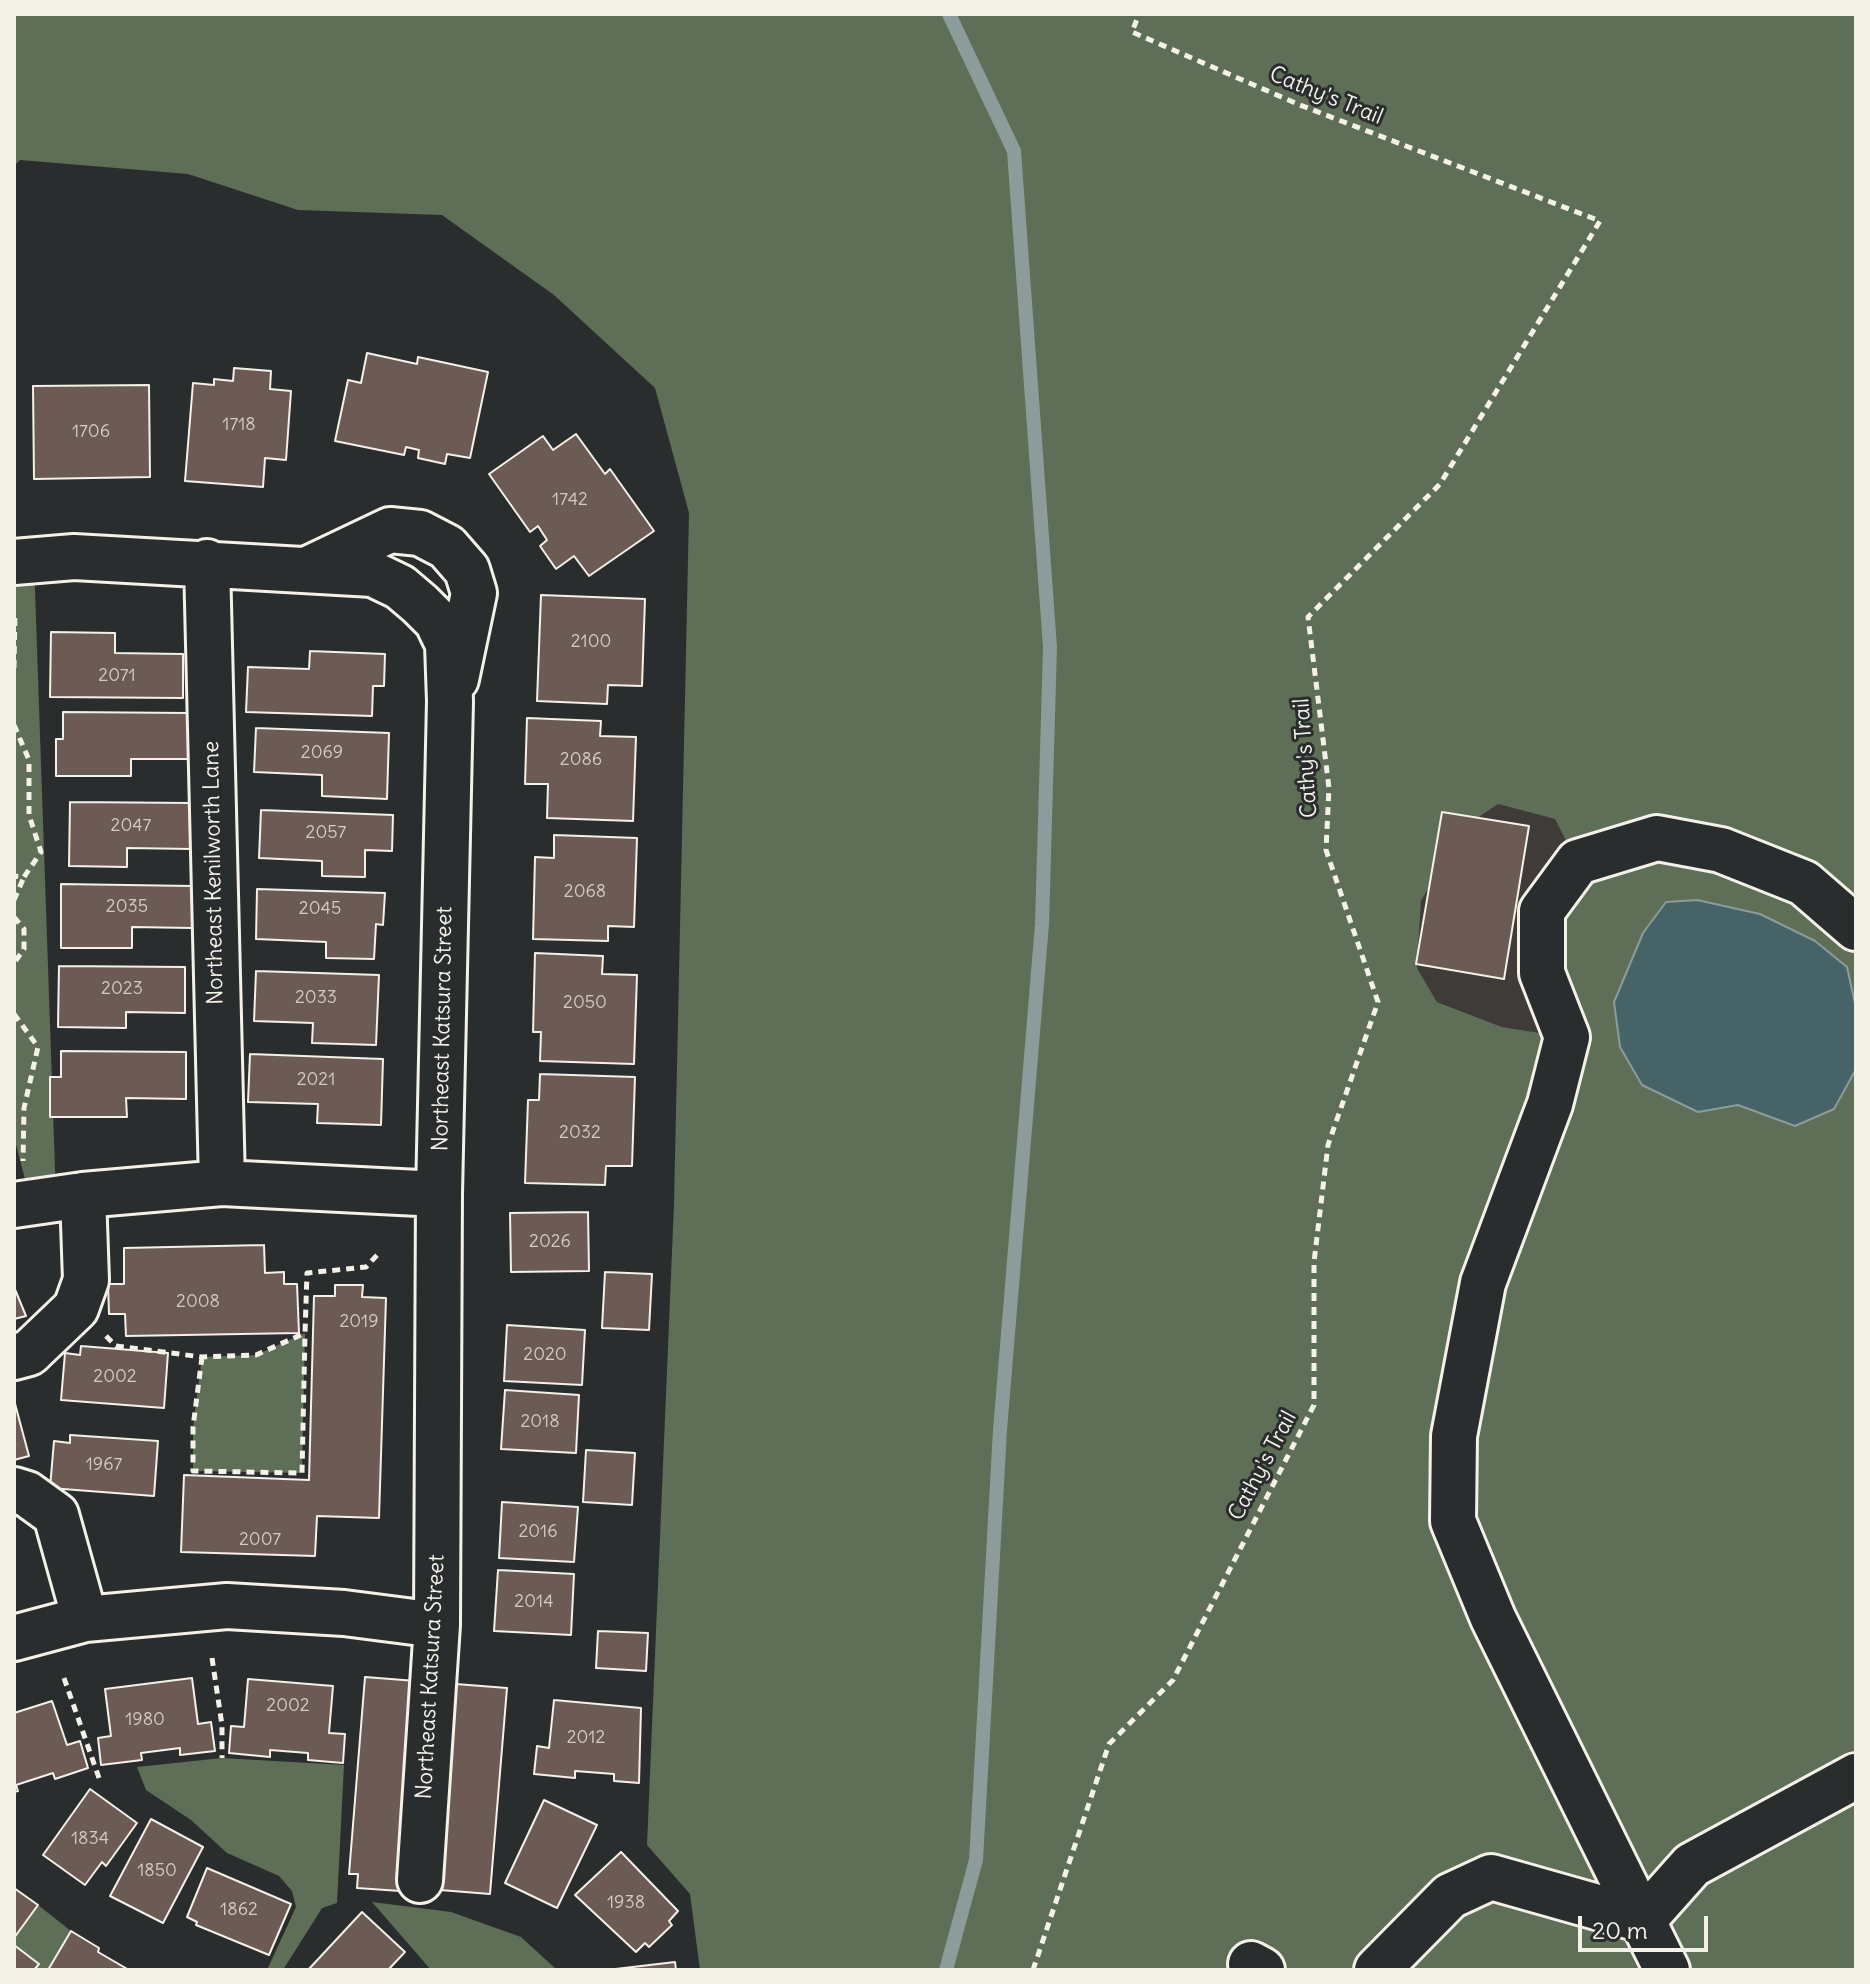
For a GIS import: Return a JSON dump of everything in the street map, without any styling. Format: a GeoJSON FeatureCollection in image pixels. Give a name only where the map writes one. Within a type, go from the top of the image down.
{"type":"FeatureCollection","features":[{"type":"Feature","properties":{"kind":"street"},"geometry":{"type":"LineString","coordinates":[[308,569],[390,530],[420,533],[447,547],[467,570],[474,593],[450,701]]}},
{"type":"Feature","properties":{"kind":"street","name":"Northeast Katsura Street"},"geometry":{"type":"LineString","coordinates":[[14,562],[74,557],[207,562],[373,574],[400,587],[420,604],[437,621],[448,644],[450,701],[439,1194],[437,1625],[420,1880]]}},
{"type":"Feature","properties":{"kind":"street","name":"Northeast Kenilworth Lane"},"geometry":{"type":"LineString","coordinates":[[207,562],[222,1183]]}},
{"type":"Feature","properties":{"kind":"street"},"geometry":{"type":"LineString","coordinates":[[1667,1970],[1493,1618],[1453,1521],[1454,1436],[1483,1283],[1550,1104],[1567,1037],[1542,973],[1542,911],[1578,862],[1657,838],[1721,850],[1804,883],[1856,928]]}},
{"type":"Feature","properties":{"kind":"street"},"geometry":{"type":"LineString","coordinates":[[19,1190],[83,1195],[222,1183],[439,1194]]}},
{"type":"Feature","properties":{"kind":"street"},"geometry":{"type":"LineString","coordinates":[[14,1357],[29,1353],[76,1308],[86,1280],[83,1195]]}},
{"type":"Feature","properties":{"kind":"street"},"geometry":{"type":"LineString","coordinates":[[14,1490],[27,1494],[56,1515],[85,1619]]}},
{"type":"Feature","properties":{"kind":"street"},"geometry":{"type":"LineString","coordinates":[[14,1638],[85,1619],[227,1606],[344,1613],[437,1625]]}},
{"type":"Feature","properties":{"kind":"street"},"geometry":{"type":"LineString","coordinates":[[1643,1920],[1692,1865],[1856,1776]]}},
{"type":"Feature","properties":{"kind":"street"},"geometry":{"type":"LineString","coordinates":[[1377,1970],[1450,1896],[1491,1877],[1643,1920]]}},
{"type":"Feature","properties":{"kind":"path","name":"Cathy's Trail"},"geometry":{"type":"LineString","coordinates":[[1033,1970],[1109,1744],[1173,1680],[1314,1405],[1314,1262],[1328,1145],[1378,1002],[1326,850],[1329,788],[1308,617],[1440,484],[1600,221],[1300,105],[1132,32],[1139,14]]}},
{"type":"Feature","properties":{"kind":"path"},"geometry":{"type":"LineString","coordinates":[[14,668],[15,612]]}},
{"type":"Feature","properties":{"kind":"path"},"geometry":{"type":"LineString","coordinates":[[14,725],[17,743],[29,760],[29,815],[41,852],[24,877],[14,900]]}},
{"type":"Feature","properties":{"kind":"path"},"geometry":{"type":"LineString","coordinates":[[14,876],[24,877]]}},
{"type":"Feature","properties":{"kind":"path"},"geometry":{"type":"LineString","coordinates":[[14,917],[24,929],[24,949],[14,963]]}},
{"type":"Feature","properties":{"kind":"path"},"geometry":{"type":"LineString","coordinates":[[14,1014],[38,1047],[24,1108],[19,1190]]}},
{"type":"Feature","properties":{"kind":"path"},"geometry":{"type":"LineString","coordinates":[[202,1357],[193,1427],[193,1471],[302,1473],[307,1273],[366,1267],[380,1252]]}},
{"type":"Feature","properties":{"kind":"path"},"geometry":{"type":"LineString","coordinates":[[76,1308],[116,1346],[202,1357],[256,1355],[305,1333]]}},
{"type":"Feature","properties":{"kind":"path"},"geometry":{"type":"LineString","coordinates":[[212,1658],[222,1725],[222,1758]]}},
{"type":"Feature","properties":{"kind":"path"},"geometry":{"type":"LineString","coordinates":[[64,1678],[99,1778]]}},
{"type":"Feature","properties":{"kind":"shaded area"},"geometry":{"type":"Polygon","coordinates":[[[1498,804],[1555,819],[1578,862],[1567,1037],[1502,1027],[1437,1002],[1417,968],[1421,901],[1464,827],[1498,804]]]}},
{"type":"Feature","properties":{"kind":"green space"},"geometry":{"type":"Polygon","coordinates":[[[14,14],[1856,14],[1856,1970],[700,1970],[690,1894],[647,1845],[674,1204],[689,513],[655,388],[554,295],[442,215],[298,210],[188,174],[20,160],[14,166],[14,14]],[[1498,804],[1464,827],[1421,901],[1417,968],[1437,1002],[1502,1027],[1566,1037],[1542,911],[1577,862],[1555,819],[1498,804]]]}},
{"type":"Feature","properties":{"kind":"green space"},"geometry":{"type":"Polygon","coordinates":[[[34,561],[56,1198],[31,1202],[14,1137],[14,562],[34,561]]]}},
{"type":"Feature","properties":{"kind":"green space"},"geometry":{"type":"Polygon","coordinates":[[[305,1333],[302,1473],[193,1471],[193,1427],[202,1357],[256,1355],[305,1333]]]}},
{"type":"Feature","properties":{"kind":"green space"},"geometry":{"type":"Polygon","coordinates":[[[222,1758],[344,1765],[337,1903],[322,1908],[283,1970],[267,1970],[296,1907],[292,1891],[279,1876],[227,1853],[191,1820],[146,1790],[137,1767],[222,1758]]]}},
{"type":"Feature","properties":{"kind":"green space"},"geometry":{"type":"Polygon","coordinates":[[[372,1902],[451,1912],[521,1937],[557,1970],[431,1970],[372,1902]]]}},
{"type":"Feature","properties":{"kind":"green space"},"geometry":{"type":"Polygon","coordinates":[[[38,1905],[71,1931],[48,1970],[34,1970],[38,1963],[14,1945],[14,1938],[38,1905]]]}},
{"type":"Feature","properties":{"kind":"water"},"geometry":{"type":"Polygon","coordinates":[[[1697,900],[1760,914],[1815,941],[1847,967],[1856,1008],[1856,1069],[1834,1109],[1795,1126],[1738,1105],[1698,1112],[1642,1085],[1620,1047],[1614,1002],[1643,933],[1666,902],[1697,900]]]}},
{"type":"Feature","properties":{"kind":"building"},"geometry":{"type":"Polygon","coordinates":[[[367,353],[417,364],[418,357],[488,372],[470,458],[447,454],[445,464],[418,458],[419,450],[406,447],[404,455],[335,441],[348,380],[361,383],[367,353]]]}},
{"type":"Feature","properties":{"kind":"building"},"geometry":{"type":"Polygon","coordinates":[[[234,368],[271,371],[270,389],[291,391],[286,460],[265,458],[263,487],[185,481],[193,383],[214,385],[214,379],[233,381],[234,368]]]}},
{"type":"Feature","properties":{"kind":"building"},"geometry":{"type":"Polygon","coordinates":[[[149,385],[150,477],[34,479],[33,386],[149,385]]]}},
{"type":"Feature","properties":{"kind":"building"},"geometry":{"type":"Polygon","coordinates":[[[576,434],[605,474],[610,469],[654,531],[589,576],[574,556],[556,569],[540,546],[547,540],[538,526],[530,532],[489,474],[543,436],[553,450],[576,434]]]}},
{"type":"Feature","properties":{"kind":"building"},"geometry":{"type":"Polygon","coordinates":[[[541,595],[645,599],[642,686],[608,685],[607,704],[537,701],[541,595]]]}},
{"type":"Feature","properties":{"kind":"building"},"geometry":{"type":"Polygon","coordinates":[[[51,632],[115,633],[115,653],[183,654],[183,698],[50,697],[51,632]]]}},
{"type":"Feature","properties":{"kind":"building"},"geometry":{"type":"Polygon","coordinates":[[[310,651],[385,654],[384,686],[373,686],[372,716],[246,712],[248,667],[309,669],[310,651]]]}},
{"type":"Feature","properties":{"kind":"building"},"geometry":{"type":"Polygon","coordinates":[[[63,712],[189,713],[189,759],[131,759],[131,776],[56,776],[56,739],[63,739],[63,712]]]}},
{"type":"Feature","properties":{"kind":"building"},"geometry":{"type":"Polygon","coordinates":[[[527,718],[601,721],[600,736],[636,737],[633,821],[547,818],[548,784],[525,784],[527,718]]]}},
{"type":"Feature","properties":{"kind":"building"},"geometry":{"type":"Polygon","coordinates":[[[256,728],[389,733],[387,799],[322,796],[322,775],[254,772],[256,728]]]}},
{"type":"Feature","properties":{"kind":"building"},"geometry":{"type":"Polygon","coordinates":[[[70,802],[192,803],[192,849],[127,848],[127,867],[69,866],[70,802]]]}},
{"type":"Feature","properties":{"kind":"building"},"geometry":{"type":"Polygon","coordinates":[[[261,810],[393,815],[392,851],[365,850],[365,877],[322,876],[322,861],[259,858],[261,810]]]}},
{"type":"Feature","properties":{"kind":"building"},"geometry":{"type":"Polygon","coordinates":[[[1442,812],[1529,826],[1504,979],[1416,964],[1442,812]]]}},
{"type":"Feature","properties":{"kind":"building"},"geometry":{"type":"Polygon","coordinates":[[[554,835],[637,838],[634,927],[608,926],[608,941],[533,939],[535,857],[554,858],[554,835]]]}},
{"type":"Feature","properties":{"kind":"building"},"geometry":{"type":"Polygon","coordinates":[[[61,884],[192,886],[192,928],[132,927],[132,948],[61,948],[61,884]]]}},
{"type":"Feature","properties":{"kind":"building"},"geometry":{"type":"Polygon","coordinates":[[[257,889],[385,893],[383,925],[376,924],[374,959],[326,958],[326,942],[256,939],[257,889]]]}},
{"type":"Feature","properties":{"kind":"building"},"geometry":{"type":"Polygon","coordinates":[[[535,953],[603,956],[602,974],[637,975],[634,1064],[540,1061],[541,1032],[533,1032],[535,953]]]}},
{"type":"Feature","properties":{"kind":"building"},"geometry":{"type":"Polygon","coordinates":[[[59,966],[185,967],[185,1013],[126,1012],[126,1028],[58,1027],[59,966]]]}},
{"type":"Feature","properties":{"kind":"building"},"geometry":{"type":"Polygon","coordinates":[[[256,971],[379,975],[376,1045],[312,1043],[313,1023],[254,1021],[256,971]]]}},
{"type":"Feature","properties":{"kind":"building"},"geometry":{"type":"Polygon","coordinates":[[[61,1051],[186,1052],[186,1099],[126,1098],[127,1117],[50,1117],[50,1077],[61,1077],[61,1051]]]}},
{"type":"Feature","properties":{"kind":"building"},"geometry":{"type":"Polygon","coordinates":[[[250,1054],[383,1059],[381,1125],[317,1123],[318,1104],[248,1102],[250,1054]]]}},
{"type":"Feature","properties":{"kind":"building"},"geometry":{"type":"Polygon","coordinates":[[[540,1074],[635,1077],[632,1166],[606,1166],[605,1185],[525,1183],[528,1100],[539,1100],[540,1074]]]}},
{"type":"Feature","properties":{"kind":"building"},"geometry":{"type":"Polygon","coordinates":[[[588,1212],[589,1271],[511,1272],[510,1213],[588,1212]]]}},
{"type":"Feature","properties":{"kind":"building"},"geometry":{"type":"Polygon","coordinates":[[[264,1245],[265,1273],[284,1272],[284,1284],[297,1284],[299,1333],[126,1336],[125,1314],[109,1314],[108,1284],[124,1284],[124,1248],[264,1245]]]}},
{"type":"Feature","properties":{"kind":"building"},"geometry":{"type":"Polygon","coordinates":[[[605,1272],[652,1274],[649,1330],[602,1328],[605,1272]]]}},
{"type":"Feature","properties":{"kind":"building"},"geometry":{"type":"Polygon","coordinates":[[[335,1285],[363,1285],[362,1297],[386,1298],[379,1518],[317,1516],[315,1556],[181,1552],[184,1475],[309,1480],[314,1296],[335,1296],[335,1285]]]}},
{"type":"Feature","properties":{"kind":"building"},"geometry":{"type":"Polygon","coordinates":[[[14,1287],[26,1316],[14,1319],[14,1287]]]}},
{"type":"Feature","properties":{"kind":"building"},"geometry":{"type":"Polygon","coordinates":[[[507,1325],[585,1330],[582,1385],[504,1381],[507,1325]]]}},
{"type":"Feature","properties":{"kind":"building"},"geometry":{"type":"Polygon","coordinates":[[[81,1346],[168,1353],[164,1408],[61,1400],[65,1353],[80,1355],[81,1346]]]}},
{"type":"Feature","properties":{"kind":"building"},"geometry":{"type":"Polygon","coordinates":[[[505,1390],[579,1395],[576,1453],[501,1449],[505,1390]]]}},
{"type":"Feature","properties":{"kind":"building"},"geometry":{"type":"Polygon","coordinates":[[[14,1400],[29,1456],[14,1460],[14,1400]]]}},
{"type":"Feature","properties":{"kind":"building"},"geometry":{"type":"Polygon","coordinates":[[[70,1435],[158,1441],[154,1496],[50,1488],[54,1441],[70,1443],[70,1435]]]}},
{"type":"Feature","properties":{"kind":"building"},"geometry":{"type":"Polygon","coordinates":[[[586,1450],[635,1453],[632,1505],[583,1502],[586,1450]]]}},
{"type":"Feature","properties":{"kind":"building"},"geometry":{"type":"Polygon","coordinates":[[[502,1502],[578,1507],[574,1562],[499,1558],[502,1502]]]}},
{"type":"Feature","properties":{"kind":"building"},"geometry":{"type":"Polygon","coordinates":[[[498,1570],[574,1574],[571,1635],[494,1631],[498,1570]]]}},
{"type":"Feature","properties":{"kind":"building"},"geometry":{"type":"Polygon","coordinates":[[[598,1631],[648,1633],[646,1671],[596,1668],[598,1631]]]}},
{"type":"Feature","properties":{"kind":"building"},"geometry":{"type":"Polygon","coordinates":[[[365,1677],[416,1681],[400,1891],[357,1888],[358,1874],[349,1874],[365,1677]]]}},
{"type":"Feature","properties":{"kind":"building"},"geometry":{"type":"Polygon","coordinates":[[[192,1678],[198,1724],[211,1722],[215,1751],[180,1755],[180,1748],[141,1753],[142,1760],[101,1765],[98,1738],[111,1736],[105,1689],[192,1678]]]}},
{"type":"Feature","properties":{"kind":"building"},"geometry":{"type":"Polygon","coordinates":[[[248,1679],[333,1686],[329,1733],[345,1734],[343,1763],[308,1760],[308,1753],[270,1750],[270,1757],[229,1753],[231,1726],[244,1727],[248,1679]]]}},
{"type":"Feature","properties":{"kind":"building"},"geometry":{"type":"Polygon","coordinates":[[[456,1684],[507,1688],[490,1894],[440,1890],[456,1684]]]}},
{"type":"Feature","properties":{"kind":"building"},"geometry":{"type":"Polygon","coordinates":[[[554,1700],[641,1708],[639,1783],[614,1781],[614,1774],[575,1771],[575,1778],[534,1774],[537,1746],[549,1748],[554,1700]]]}},
{"type":"Feature","properties":{"kind":"building"},"geometry":{"type":"Polygon","coordinates":[[[52,1701],[67,1745],[80,1741],[88,1768],[55,1779],[53,1773],[16,1785],[18,1791],[14,1792],[14,1713],[52,1701]]]}},
{"type":"Feature","properties":{"kind":"building"},"geometry":{"type":"Polygon","coordinates":[[[90,1789],[137,1823],[106,1866],[102,1862],[85,1885],[43,1855],[90,1789]]]}},
{"type":"Feature","properties":{"kind":"building"},"geometry":{"type":"Polygon","coordinates":[[[544,1800],[597,1825],[557,1908],[505,1883],[544,1800]]]}},
{"type":"Feature","properties":{"kind":"building"},"geometry":{"type":"Polygon","coordinates":[[[151,1819],[203,1847],[163,1923],[110,1896],[151,1819]]]}},
{"type":"Feature","properties":{"kind":"building"},"geometry":{"type":"Polygon","coordinates":[[[621,1852],[678,1911],[669,1921],[672,1925],[649,1947],[645,1943],[636,1952],[575,1895],[621,1852]]]}},
{"type":"Feature","properties":{"kind":"building"},"geometry":{"type":"Polygon","coordinates":[[[207,1868],[291,1904],[269,1955],[196,1925],[197,1922],[187,1917],[207,1868]]]}},
{"type":"Feature","properties":{"kind":"building"},"geometry":{"type":"Polygon","coordinates":[[[14,1888],[38,1905],[14,1938],[14,1888]]]}},
{"type":"Feature","properties":{"kind":"building"},"geometry":{"type":"Polygon","coordinates":[[[362,1912],[405,1952],[388,1970],[308,1970],[362,1912]]]}},
{"type":"Feature","properties":{"kind":"building"},"geometry":{"type":"Polygon","coordinates":[[[71,1931],[99,1948],[98,1952],[129,1970],[48,1970],[71,1931]]]}},
{"type":"Feature","properties":{"kind":"building"},"geometry":{"type":"Polygon","coordinates":[[[14,1945],[39,1964],[34,1970],[14,1970],[14,1945]]]}},
{"type":"Feature","properties":{"kind":"building"},"geometry":{"type":"Polygon","coordinates":[[[675,1962],[676,1970],[607,1970],[675,1962]]]}},
{"type":"Feature","properties":{"kind":"waterway"},"geometry":{"type":"LineString","coordinates":[[946,1970],[976,1860],[1000,1430],[1042,924],[1050,647],[1014,151],[949,14]]}}]}
